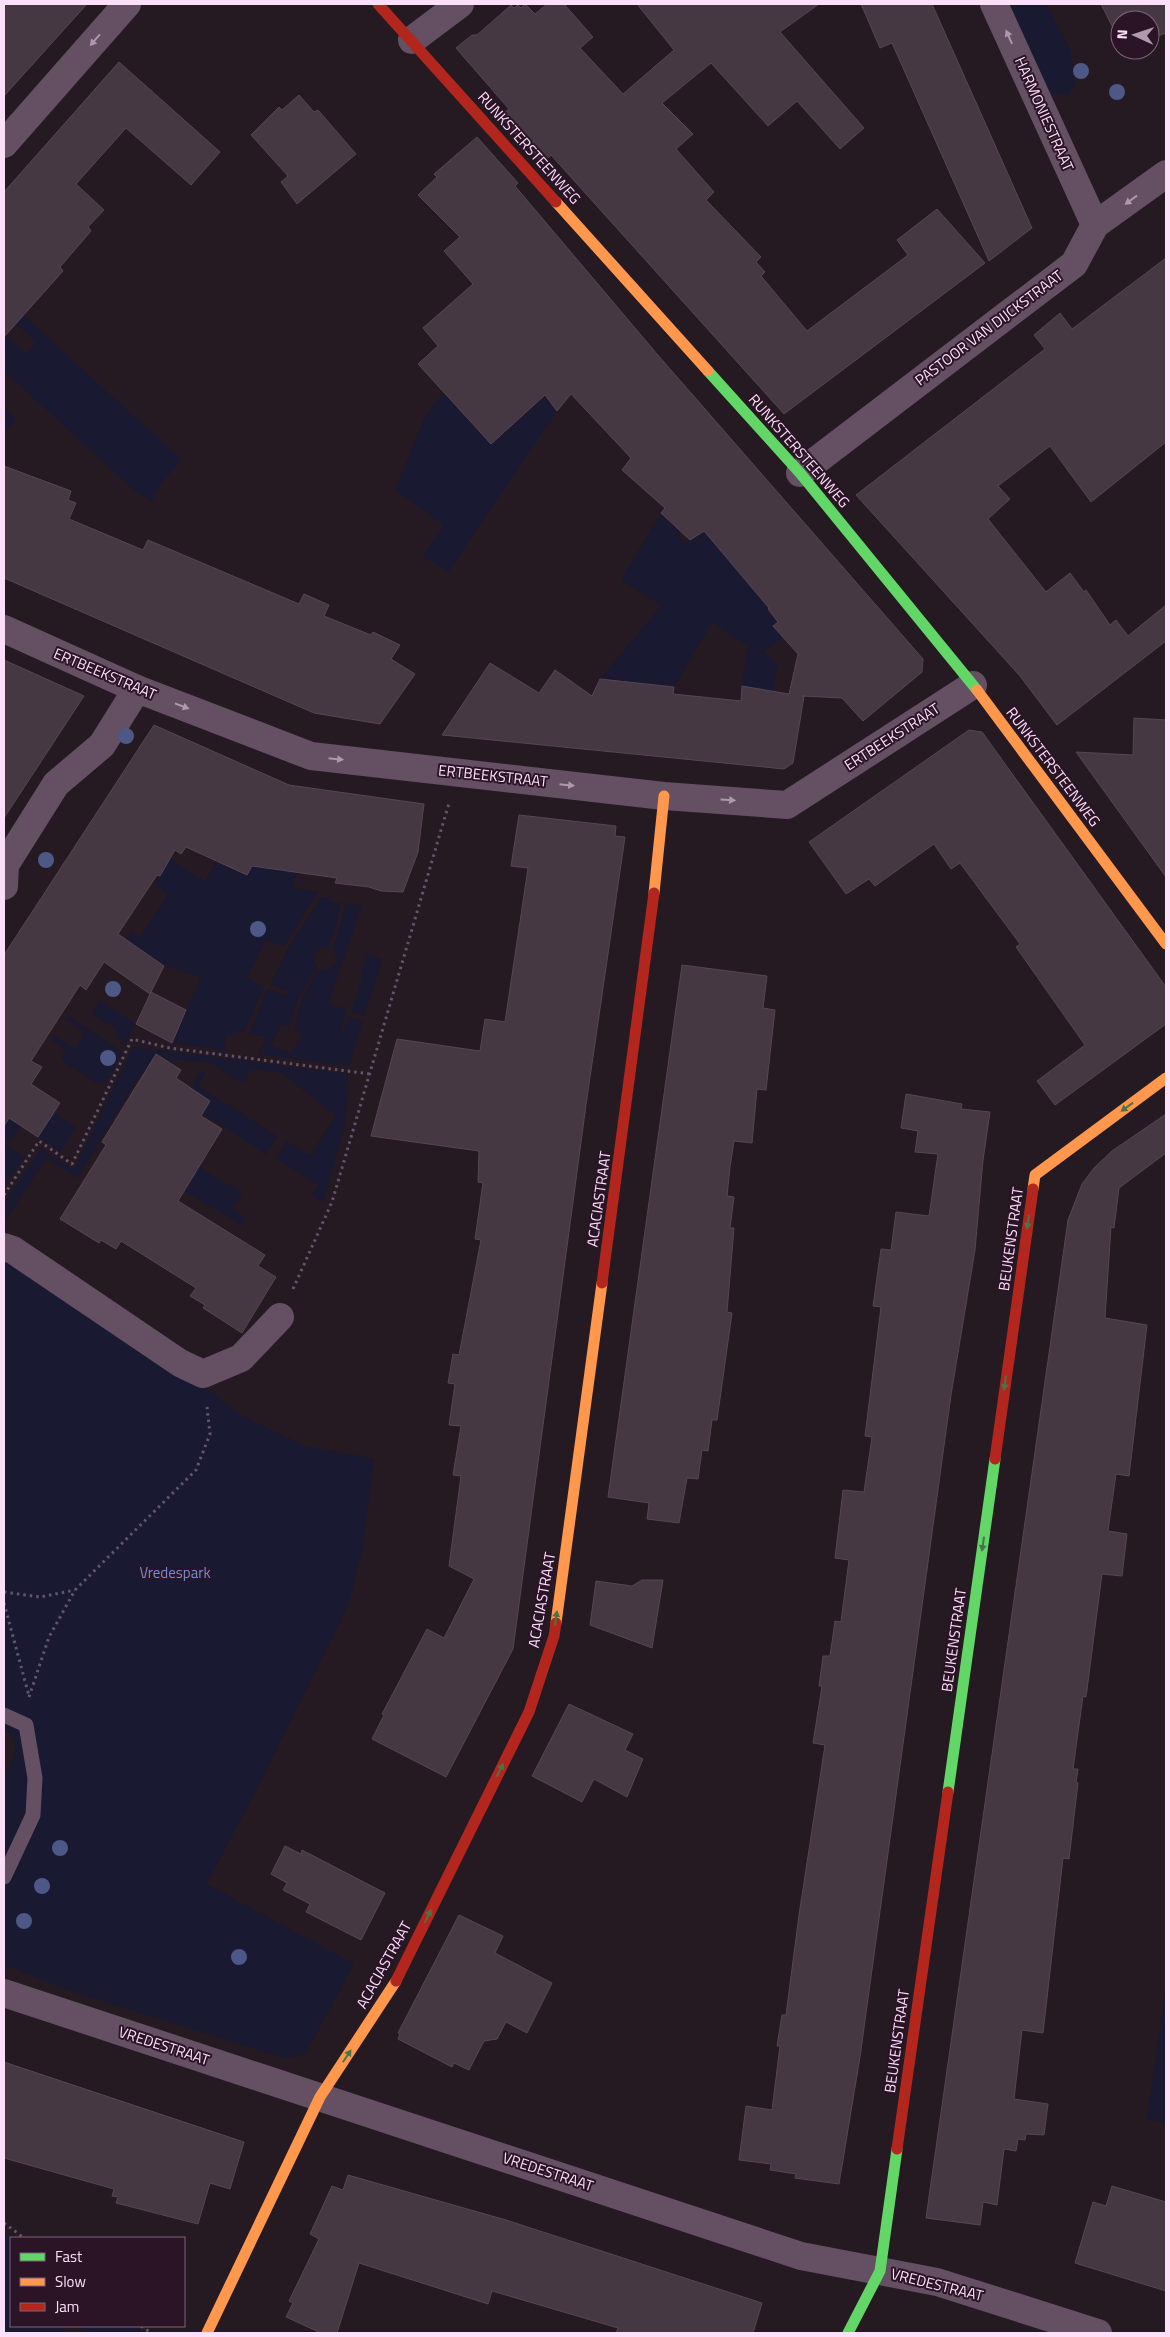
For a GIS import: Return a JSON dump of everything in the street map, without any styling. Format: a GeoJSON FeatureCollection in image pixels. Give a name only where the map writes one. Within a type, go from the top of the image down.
{"type":"FeatureCollection","features":[{"type":"Feature","properties":{"kind":"street"},"geometry":{"type":"LineString","coordinates":[[4,144],[127,4]]}},
{"type":"Feature","properties":{"kind":"street","name":"RUNKSTERSTEENWEG"},"geometry":{"type":"LineString","coordinates":[[378,4],[800,473],[973,685],[1166,944]]}},
{"type":"Feature","properties":{"kind":"street"},"geometry":{"type":"LineString","coordinates":[[412,40],[460,4]]}},
{"type":"Feature","properties":{"kind":"street","name":"HARMONIESTRAAT"},"geometry":{"type":"LineString","coordinates":[[994,4],[1095,225]]}},
{"type":"Feature","properties":{"kind":"street","name":"PASTOOR VAN DIJCKSTRAAT"},"geometry":{"type":"LineString","coordinates":[[800,473],[1074,264],[1095,225],[1166,174]]}},
{"type":"Feature","properties":{"kind":"street","name":"ERTBEEKSTRAAT"},"geometry":{"type":"LineString","coordinates":[[4,629],[137,689],[311,756],[664,796],[787,805],[973,685]]}},
{"type":"Feature","properties":{"kind":"street"},"geometry":{"type":"LineString","coordinates":[[4,886],[5,865],[56,784],[102,745],[137,689]]}},
{"type":"Feature","properties":{"kind":"street","name":"ACACIASTRAAT"},"geometry":{"type":"LineString","coordinates":[[207,2333],[320,2097],[394,1984],[529,1712],[554,1636],[648,951],[664,796]]}},
{"type":"Feature","properties":{"kind":"street","name":"BEUKENSTRAAT"},"geometry":{"type":"LineString","coordinates":[[848,2333],[880,2271],[1035,1175],[1166,1078]]}},
{"type":"Feature","properties":{"kind":"street"},"geometry":{"type":"LineString","coordinates":[[4,1247],[13,1250],[180,1363],[203,1374],[241,1358],[280,1317]]}},
{"type":"Feature","properties":{"kind":"street","name":"VREDESTRAAT"},"geometry":{"type":"LineString","coordinates":[[4,1993],[802,2256],[937,2282],[1098,2333]]}},
{"type":"Feature","properties":{"kind":"lane"},"geometry":{"type":"LineString","coordinates":[[4,1714],[26,1725],[35,1778],[34,1815],[4,1877]]}},
{"type":"Feature","properties":{"kind":"path"},"geometry":{"type":"LineString","coordinates":[[280,1317],[332,1202],[458,772]]}},
{"type":"Feature","properties":{"kind":"path"},"geometry":{"type":"LineString","coordinates":[[4,1195],[39,1141],[72,1164],[132,1039],[170,1048],[370,1074]]}},
{"type":"Feature","properties":{"kind":"path"},"geometry":{"type":"LineString","coordinates":[[26,1725],[29,1696],[49,1637],[75,1590],[196,1470],[210,1434],[203,1374]]}},
{"type":"Feature","properties":{"kind":"path"},"geometry":{"type":"LineString","coordinates":[[4,1592],[40,1597],[75,1590]]}},
{"type":"Feature","properties":{"kind":"path"},"geometry":{"type":"LineString","coordinates":[[4,1603],[29,1696]]}},
{"type":"Feature","properties":{"kind":"path"},"geometry":{"type":"LineString","coordinates":[[4,2223],[23,2237]]}},
{"type":"Feature","properties":{"kind":"green space"},"geometry":{"type":"Polygon","coordinates":[[[1003,4],[1046,4],[1070,50],[1075,83],[1068,95],[1044,95],[1003,4]]]}},
{"type":"Feature","properties":{"kind":"green space"},"geometry":{"type":"Polygon","coordinates":[[[19,311],[182,460],[164,480],[151,501],[136,492],[4,371],[4,334],[26,353],[36,342],[11,319],[19,311]]]}},
{"type":"Feature","properties":{"kind":"green space"},"geometry":{"type":"Polygon","coordinates":[[[445,393],[491,443],[545,395],[557,411],[448,572],[423,556],[444,525],[395,490],[426,414],[445,393]]]}},
{"type":"Feature","properties":{"kind":"green space"},"geometry":{"type":"Polygon","coordinates":[[[4,408],[16,419],[4,433],[4,408]]]}},
{"type":"Feature","properties":{"kind":"green space"},"geometry":{"type":"Polygon","coordinates":[[[661,513],[681,532],[678,537],[685,543],[704,531],[730,562],[789,591],[768,609],[778,622],[773,626],[783,637],[763,652],[778,665],[772,691],[742,686],[748,645],[732,637],[712,622],[674,687],[600,679],[662,605],[621,580],[661,513]]]}},
{"type":"Feature","properties":{"kind":"green space"},"geometry":{"type":"Polygon","coordinates":[[[258,852],[299,872],[291,888],[318,892],[284,946],[266,940],[247,978],[264,988],[244,1032],[233,1031],[233,1036],[226,1036],[225,1050],[173,1043],[201,976],[164,966],[126,940],[131,932],[140,937],[168,894],[154,884],[170,859],[205,882],[216,861],[247,875],[258,852]]]}},
{"type":"Feature","properties":{"kind":"green space"},"geometry":{"type":"Polygon","coordinates":[[[322,897],[329,897],[328,901],[340,903],[337,924],[328,947],[317,950],[315,953],[314,959],[317,967],[298,998],[289,1026],[280,1025],[271,1046],[292,1054],[302,1034],[295,1028],[302,999],[319,969],[329,969],[337,962],[335,951],[332,949],[341,924],[345,904],[362,906],[328,1003],[346,1010],[341,1030],[344,1030],[349,1017],[363,1022],[349,1066],[258,1054],[265,1041],[264,1036],[249,1034],[268,989],[286,996],[289,991],[271,984],[288,948],[322,897]]]}},
{"type":"Feature","properties":{"kind":"green space"},"geometry":{"type":"Polygon","coordinates":[[[364,953],[382,960],[364,1016],[351,1011],[363,975],[360,969],[366,964],[364,953]]]}},
{"type":"Feature","properties":{"kind":"green space"},"geometry":{"type":"Polygon","coordinates":[[[100,1000],[136,1024],[126,1043],[115,1037],[118,1029],[92,1014],[100,1000]]]}},
{"type":"Feature","properties":{"kind":"green space"},"geometry":{"type":"Polygon","coordinates":[[[67,1015],[122,1052],[105,1085],[101,1082],[96,1083],[74,1068],[68,1067],[61,1057],[66,1050],[51,1040],[53,1035],[76,1049],[85,1033],[64,1018],[67,1015]]]}},
{"type":"Feature","properties":{"kind":"green space"},"geometry":{"type":"Polygon","coordinates":[[[133,1047],[348,1074],[345,1124],[323,1202],[312,1195],[318,1184],[276,1159],[286,1141],[310,1156],[336,1116],[282,1073],[252,1069],[243,1082],[240,1082],[211,1063],[171,1059],[153,1063],[139,1076],[77,1178],[46,1158],[4,1222],[4,1203],[41,1149],[71,1168],[75,1168],[133,1047]]]}},
{"type":"Feature","properties":{"kind":"green space"},"geometry":{"type":"Polygon","coordinates":[[[201,1070],[205,1073],[198,1086],[277,1136],[266,1154],[203,1113],[210,1100],[191,1088],[201,1070]]]}},
{"type":"Feature","properties":{"kind":"green space"},"geometry":{"type":"Polygon","coordinates":[[[39,1103],[76,1127],[61,1152],[21,1125],[9,1143],[4,1138],[4,1114],[20,1125],[39,1103]]]}},
{"type":"Feature","properties":{"kind":"green space"},"geometry":{"type":"Polygon","coordinates":[[[4,1144],[25,1157],[4,1185],[4,1144]]]}},
{"type":"Feature","properties":{"kind":"green space"},"geometry":{"type":"Polygon","coordinates":[[[199,1167],[242,1193],[232,1208],[246,1218],[242,1225],[174,1185],[177,1180],[187,1186],[199,1167]]]}},
{"type":"Feature","properties":{"kind":"green space","name":"Vredespark"},"geometry":{"type":"Polygon","coordinates":[[[4,1254],[175,1363],[240,1415],[305,1446],[374,1459],[362,1551],[348,1605],[257,1789],[206,1884],[354,1964],[305,2054],[284,2058],[68,1990],[4,1964],[4,1777],[13,1757],[15,1746],[14,1740],[4,1728],[4,1254]]]}},
{"type":"Feature","properties":{"kind":"green space"},"geometry":{"type":"Polygon","coordinates":[[[1166,1987],[1166,2123],[1147,2119],[1166,1987]]]}},
{"type":"Feature","properties":{"kind":"green space"},"geometry":{"type":"Polygon","coordinates":[[[4,2233],[10,2237],[10,2327],[66,2327],[63,2333],[4,2333],[4,2233]]]}},
{"type":"Feature","properties":{"kind":"green space"},"geometry":{"type":"Polygon","coordinates":[[[76,2327],[135,2327],[144,2333],[90,2333],[76,2327]]]}},
{"type":"Feature","properties":{"kind":"building"},"geometry":{"type":"Polygon","coordinates":[[[4,4],[87,4],[4,96],[4,4]]]}},
{"type":"Feature","properties":{"kind":"building"},"geometry":{"type":"Polygon","coordinates":[[[525,4],[535,14],[547,4],[564,4],[593,37],[580,48],[623,94],[674,50],[637,4],[819,4],[780,32],[864,128],[840,149],[797,101],[768,126],[711,63],[662,103],[693,134],[676,149],[714,192],[706,200],[761,257],[756,262],[765,272],[761,276],[807,331],[908,255],[897,240],[937,209],[985,263],[784,414],[551,155],[542,163],[500,116],[509,109],[456,48],[472,35],[477,35],[511,5],[514,8],[518,5],[521,8],[525,4]]]}},
{"type":"Feature","properties":{"kind":"building"},"geometry":{"type":"Polygon","coordinates":[[[861,4],[932,4],[1032,228],[989,261],[892,43],[880,48],[861,4]]]}},
{"type":"Feature","properties":{"kind":"building"},"geometry":{"type":"Polygon","coordinates":[[[1101,4],[1166,4],[1166,33],[1160,35],[1160,10],[1110,10],[1110,22],[1101,4]]]}},
{"type":"Feature","properties":{"kind":"building"},"geometry":{"type":"Polygon","coordinates":[[[119,62],[220,152],[191,185],[126,128],[76,184],[104,210],[88,227],[91,231],[60,267],[63,271],[4,337],[4,192],[119,62]]]}},
{"type":"Feature","properties":{"kind":"building"},"geometry":{"type":"Polygon","coordinates":[[[299,95],[314,112],[318,110],[356,154],[297,204],[281,182],[288,176],[251,135],[279,107],[282,110],[299,95]]]}},
{"type":"Feature","properties":{"kind":"building"},"geometry":{"type":"Polygon","coordinates":[[[477,137],[518,183],[515,186],[657,354],[923,659],[922,672],[863,721],[842,698],[804,696],[793,763],[784,769],[442,735],[490,663],[539,693],[555,670],[592,696],[600,679],[674,687],[673,694],[741,701],[742,686],[789,694],[798,654],[773,626],[778,622],[769,608],[704,531],[690,540],[661,513],[665,508],[622,470],[631,458],[571,394],[557,411],[545,395],[491,444],[418,364],[438,346],[423,328],[473,284],[444,251],[460,237],[418,195],[437,177],[434,174],[477,137]]]}},
{"type":"Feature","properties":{"kind":"building"},"geometry":{"type":"Polygon","coordinates":[[[1166,258],[1166,442],[1091,502],[1050,446],[998,486],[1010,499],[988,519],[1046,592],[1070,573],[1084,592],[1086,590],[1110,625],[1116,620],[1128,636],[1166,605],[1166,641],[1057,725],[1020,676],[856,495],[1045,349],[1034,335],[1060,313],[1072,329],[1166,258]]]}},
{"type":"Feature","properties":{"kind":"building"},"geometry":{"type":"Polygon","coordinates":[[[4,466],[71,491],[68,500],[76,503],[69,519],[143,550],[148,540],[299,604],[304,594],[329,605],[324,616],[371,635],[373,632],[400,645],[391,659],[415,674],[380,724],[314,713],[4,578],[4,466]]]}},
{"type":"Feature","properties":{"kind":"building"},"geometry":{"type":"Polygon","coordinates":[[[4,660],[84,696],[4,818],[4,660]]]}},
{"type":"Feature","properties":{"kind":"building"},"geometry":{"type":"Polygon","coordinates":[[[1134,718],[1166,720],[1166,877],[1076,752],[1133,755],[1134,718]]]}},
{"type":"Feature","properties":{"kind":"building"},"geometry":{"type":"Polygon","coordinates":[[[154,725],[289,785],[424,804],[418,852],[403,892],[381,891],[369,887],[335,883],[337,878],[252,866],[247,875],[186,847],[181,854],[175,850],[160,876],[157,875],[118,934],[164,966],[150,994],[104,962],[86,990],[80,985],[31,1061],[42,1067],[31,1084],[60,1103],[38,1137],[9,1118],[4,1126],[4,955],[154,725]]]}},
{"type":"Feature","properties":{"kind":"building"},"geometry":{"type":"Polygon","coordinates":[[[969,730],[982,732],[1166,987],[1166,1024],[1055,1105],[1037,1081],[1085,1045],[1016,947],[1020,944],[960,863],[951,869],[934,844],[875,886],[869,879],[846,894],[809,842],[969,730]]]}},
{"type":"Feature","properties":{"kind":"building"},"geometry":{"type":"Polygon","coordinates":[[[519,815],[616,826],[615,836],[625,837],[586,1105],[513,1649],[446,1777],[372,1739],[384,1715],[382,1714],[427,1629],[444,1638],[474,1579],[449,1566],[461,1476],[453,1475],[461,1426],[449,1425],[455,1384],[448,1383],[453,1354],[459,1355],[481,1240],[475,1239],[483,1183],[478,1182],[479,1151],[371,1136],[397,1039],[480,1051],[485,1019],[505,1022],[528,868],[511,866],[519,815]]]}},
{"type":"Feature","properties":{"kind":"building"},"geometry":{"type":"Polygon","coordinates":[[[682,965],[767,976],[763,1008],[775,1010],[766,1090],[757,1089],[752,1143],[734,1141],[730,1167],[727,1196],[734,1197],[730,1228],[734,1228],[727,1312],[732,1313],[717,1420],[712,1420],[708,1451],[702,1450],[698,1479],[687,1478],[679,1523],[647,1519],[649,1503],[608,1497],[682,965]]]}},
{"type":"Feature","properties":{"kind":"building"},"geometry":{"type":"Polygon","coordinates":[[[151,992],[186,1010],[172,1043],[136,1024],[151,992]]]}},
{"type":"Feature","properties":{"kind":"building"},"geometry":{"type":"Polygon","coordinates":[[[156,1054],[181,1070],[176,1078],[210,1101],[201,1116],[222,1129],[178,1201],[265,1255],[258,1266],[276,1277],[242,1333],[203,1308],[205,1305],[190,1296],[196,1288],[121,1241],[116,1249],[101,1240],[99,1243],[60,1219],[106,1145],[102,1142],[156,1054]]]}},
{"type":"Feature","properties":{"kind":"building"},"geometry":{"type":"Polygon","coordinates":[[[906,1094],[962,1104],[961,1109],[990,1112],[983,1160],[975,1250],[951,1395],[860,2057],[839,2184],[795,2178],[796,2174],[770,2170],[771,2164],[739,2160],[746,2106],[772,2110],[780,2046],[777,2046],[782,2015],[786,2015],[825,1745],[813,1743],[822,1686],[819,1686],[823,1656],[830,1656],[835,1621],[841,1622],[849,1560],[835,1558],[843,1490],[864,1492],[872,1437],[865,1436],[881,1307],[873,1306],[881,1249],[891,1250],[896,1212],[929,1216],[938,1154],[915,1152],[918,1131],[901,1128],[906,1094]]]}},
{"type":"Feature","properties":{"kind":"building"},"geometry":{"type":"Polygon","coordinates":[[[1166,1114],[1166,1153],[1119,1188],[1114,1228],[1111,1227],[1105,1318],[1147,1325],[1129,1476],[1116,1474],[1108,1531],[1127,1534],[1122,1576],[1102,1574],[1086,1697],[1083,1696],[1073,1769],[1078,1769],[1076,1782],[1078,1783],[1069,1859],[1063,1858],[1043,2033],[1022,2030],[1014,2099],[1048,2104],[1044,2135],[1026,2134],[1025,2140],[1018,2139],[1016,2151],[1004,2149],[997,2205],[983,2202],[980,2225],[926,2218],[1068,1220],[1082,1184],[1094,1168],[1112,1151],[1166,1114]]]}},
{"type":"Feature","properties":{"kind":"building"},"geometry":{"type":"Polygon","coordinates":[[[642,1580],[663,1580],[652,1648],[590,1625],[596,1581],[632,1586],[642,1580]]]}},
{"type":"Feature","properties":{"kind":"building"},"geometry":{"type":"Polygon","coordinates":[[[569,1704],[633,1734],[625,1750],[643,1759],[627,1797],[594,1779],[582,1802],[532,1776],[569,1704]]]}},
{"type":"Feature","properties":{"kind":"building"},"geometry":{"type":"Polygon","coordinates":[[[285,1846],[301,1854],[302,1850],[385,1893],[361,1940],[306,1912],[310,1904],[283,1890],[287,1883],[271,1874],[285,1846]]]}},
{"type":"Feature","properties":{"kind":"building"},"geometry":{"type":"Polygon","coordinates":[[[459,1915],[503,1936],[495,1953],[552,1983],[527,2033],[506,2022],[497,2039],[484,2041],[469,2070],[454,2063],[452,2067],[398,2039],[400,2034],[398,2033],[459,1915]]]}},
{"type":"Feature","properties":{"kind":"building"},"geometry":{"type":"Polygon","coordinates":[[[4,2062],[244,2142],[230,2189],[210,2183],[198,2224],[116,2203],[118,2197],[112,2196],[114,2189],[4,2158],[4,2062]]]}},
{"type":"Feature","properties":{"kind":"building"},"geometry":{"type":"Polygon","coordinates":[[[348,2175],[506,2220],[762,2303],[753,2333],[616,2333],[618,2328],[492,2291],[488,2304],[359,2263],[337,2333],[321,2333],[286,2317],[293,2303],[289,2301],[319,2239],[310,2234],[332,2186],[343,2190],[348,2175]]]}},
{"type":"Feature","properties":{"kind":"building"},"geometry":{"type":"Polygon","coordinates":[[[1112,2186],[1166,2202],[1166,2291],[1075,2263],[1093,2202],[1106,2206],[1112,2186]]]}},
{"type":"Feature","properties":{"kind":"traffic: fast"},"geometry":{"type":"LineString","coordinates":[[708,371],[800,473],[977,690]]}},
{"type":"Feature","properties":{"kind":"traffic: fast"},"geometry":{"type":"LineString","coordinates":[[948,1792],[995,1459]]}},
{"type":"Feature","properties":{"kind":"traffic: fast"},"geometry":{"type":"LineString","coordinates":[[848,2333],[880,2271],[897,2149]]}},
{"type":"Feature","properties":{"kind":"traffic: slow"},"geometry":{"type":"LineString","coordinates":[[556,202],[708,371]]}},
{"type":"Feature","properties":{"kind":"traffic: slow"},"geometry":{"type":"LineString","coordinates":[[977,690],[1166,944]]}},
{"type":"Feature","properties":{"kind":"traffic: slow"},"geometry":{"type":"LineString","coordinates":[[654,893],[664,796]]}},
{"type":"Feature","properties":{"kind":"traffic: slow"},"geometry":{"type":"LineString","coordinates":[[1033,1189],[1035,1175],[1166,1078]]}},
{"type":"Feature","properties":{"kind":"traffic: slow"},"geometry":{"type":"LineString","coordinates":[[556,1623],[602,1283]]}},
{"type":"Feature","properties":{"kind":"traffic: slow"},"geometry":{"type":"LineString","coordinates":[[207,2333],[320,2097],[396,1981]]}},
{"type":"Feature","properties":{"kind":"traffic: jam"},"geometry":{"type":"LineString","coordinates":[[378,4],[556,202]]}},
{"type":"Feature","properties":{"kind":"traffic: jam"},"geometry":{"type":"LineString","coordinates":[[602,1283],[654,893]]}},
{"type":"Feature","properties":{"kind":"traffic: jam"},"geometry":{"type":"LineString","coordinates":[[995,1459],[1033,1189]]}},
{"type":"Feature","properties":{"kind":"traffic: jam"},"geometry":{"type":"LineString","coordinates":[[396,1981],[529,1712],[554,1636],[556,1623]]}},
{"type":"Feature","properties":{"kind":"traffic: jam"},"geometry":{"type":"LineString","coordinates":[[897,2149],[948,1792]]}}]}
